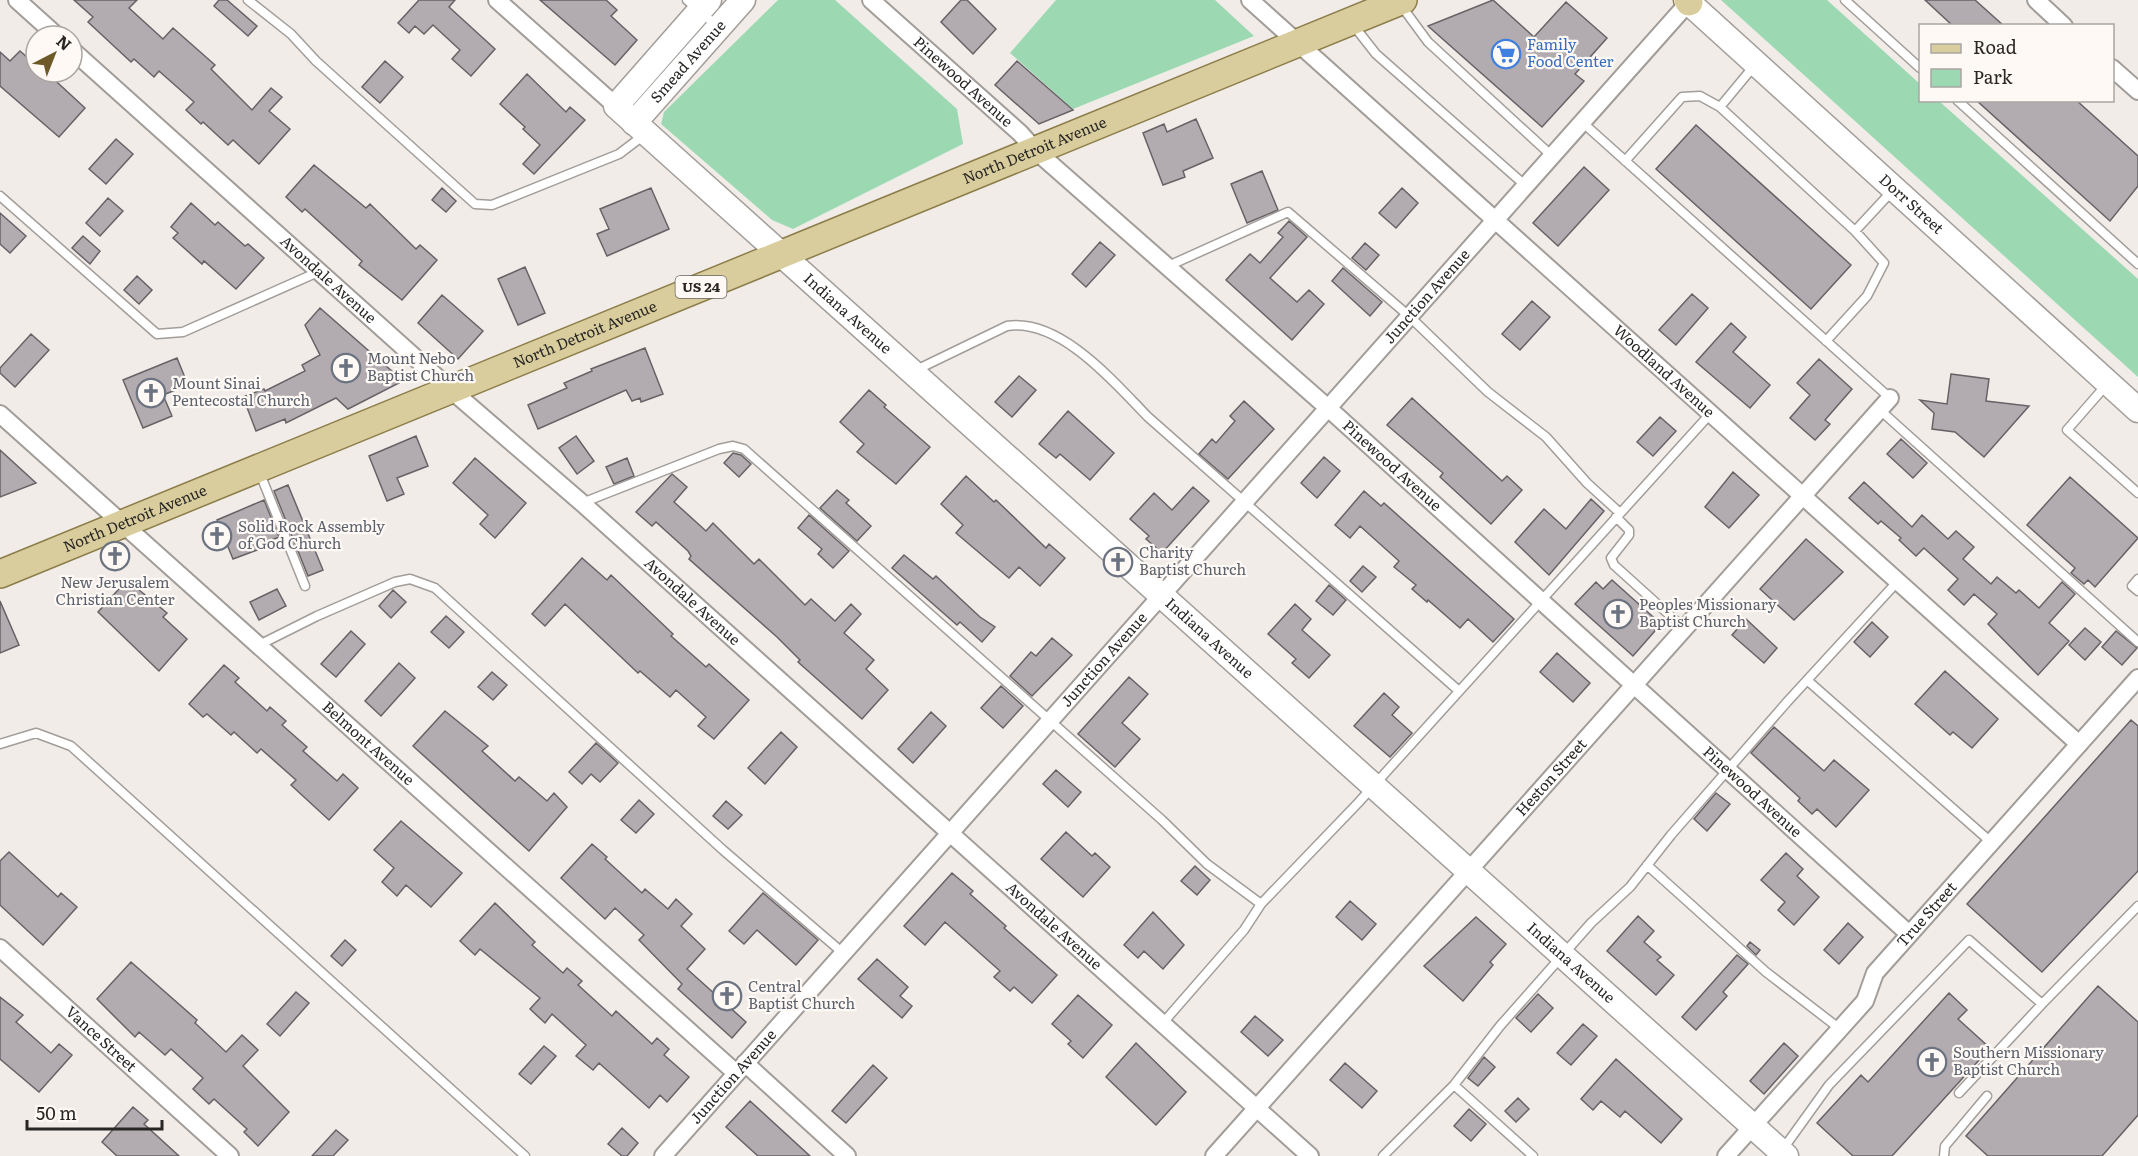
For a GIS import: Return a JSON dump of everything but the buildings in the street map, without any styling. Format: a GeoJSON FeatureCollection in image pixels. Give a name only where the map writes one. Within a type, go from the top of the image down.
{"type":"FeatureCollection","features":[{"type":"Feature","properties":{"kind":"main road","name":"North Detroit Avenue"},"geometry":{"type":"LineString","coordinates":[[0,574],[1400,1]]}},
{"type":"Feature","properties":{"kind":"street"},"geometry":{"type":"LineString","coordinates":[[17,0],[44,24]]}},
{"type":"Feature","properties":{"kind":"street","name":"Indiana Avenue"},"geometry":{"type":"LineString","coordinates":[[497,0],[1783,1154]]}},
{"type":"Feature","properties":{"kind":"street","name":"Smead Avenue"},"geometry":{"type":"LineString","coordinates":[[640,128],[718,28],[743,0]]}},
{"type":"Feature","properties":{"kind":"street","name":"Pinewood Avenue"},"geometry":{"type":"LineString","coordinates":[[871,0],[1165,267],[1328,408],[1541,599],[1909,934]]}},
{"type":"Feature","properties":{"kind":"street","name":"Woodland Avenue"},"geometry":{"type":"LineString","coordinates":[[1250,0],[2079,744]]}},
{"type":"Feature","properties":{"kind":"street"},"geometry":{"type":"LineString","coordinates":[[2036,0],[2062,24]]}},
{"type":"Feature","properties":{"kind":"street","name":"Junction Avenue"},"geometry":{"type":"LineString","coordinates":[[663,1156],[1688,1]]}},
{"type":"Feature","properties":{"kind":"street","name":"Dorr Street"},"geometry":{"type":"LineString","coordinates":[[1688,1],[2138,410]]}},
{"type":"Feature","properties":{"kind":"street","name":"Smead Avenue"},"geometry":{"type":"LineString","coordinates":[[616,106],[699,4]]}},
{"type":"Feature","properties":{"kind":"street","name":"Avondale Avenue"},"geometry":{"type":"LineString","coordinates":[[84,61],[450,389],[582,503],[1310,1156]]}},
{"type":"Feature","properties":{"kind":"street"},"geometry":{"type":"LineString","coordinates":[[2114,70],[2138,91]]}},
{"type":"Feature","properties":{"kind":"street","name":"Heston Street"},"geometry":{"type":"LineString","coordinates":[[1214,1156],[1885,404]]}},
{"type":"Feature","properties":{"kind":"street","name":"Belmont Avenue"},"geometry":{"type":"LineString","coordinates":[[0,414],[259,645],[741,1068],[847,1156]]}},
{"type":"Feature","properties":{"kind":"street","name":"True Street"},"geometry":{"type":"LineString","coordinates":[[1726,1156],[1865,1001],[1875,973],[2138,678]]}},
{"type":"Feature","properties":{"kind":"street","name":"Vance Street"},"geometry":{"type":"LineString","coordinates":[[0,948],[230,1156]]}},
{"type":"Feature","properties":{"kind":"lane"},"geometry":{"type":"LineString","coordinates":[[248,0],[291,34],[316,61],[475,204],[492,205],[619,154],[640,128]]}},
{"type":"Feature","properties":{"kind":"lane"},"geometry":{"type":"LineString","coordinates":[[1845,0],[1919,67]]}},
{"type":"Feature","properties":{"kind":"lane"},"geometry":{"type":"LineString","coordinates":[[1400,1],[1428,42],[1552,156]]}},
{"type":"Feature","properties":{"kind":"lane"},"geometry":{"type":"LineString","coordinates":[[699,4],[718,28]]}},
{"type":"Feature","properties":{"kind":"lane"},"geometry":{"type":"LineString","coordinates":[[1350,20],[1376,54],[1526,186]]}},
{"type":"Feature","properties":{"kind":"lane"},"geometry":{"type":"LineString","coordinates":[[1720,107],[1756,63]]}},
{"type":"Feature","properties":{"kind":"lane"},"geometry":{"type":"LineString","coordinates":[[1625,161],[1682,97],[1700,96],[1720,107],[1855,231],[1884,263],[1867,296],[1826,341]]}},
{"type":"Feature","properties":{"kind":"lane"},"geometry":{"type":"LineString","coordinates":[[1959,102],[2138,264]]}},
{"type":"Feature","properties":{"kind":"lane"},"geometry":{"type":"LineString","coordinates":[[1582,122],[1826,341],[1885,404],[2138,642]]}},
{"type":"Feature","properties":{"kind":"lane"},"geometry":{"type":"LineString","coordinates":[[1855,231],[1893,189]]}},
{"type":"Feature","properties":{"kind":"lane"},"geometry":{"type":"LineString","coordinates":[[0,196],[157,334],[183,332],[319,271]]}},
{"type":"Feature","properties":{"kind":"lane"},"geometry":{"type":"LineString","coordinates":[[1165,267],[1288,212],[1409,316],[1488,392],[1546,437],[1629,530],[1629,535],[1611,558],[1614,565],[1684,629]]}},
{"type":"Feature","properties":{"kind":"lane"},"geometry":{"type":"LineString","coordinates":[[912,372],[1007,326],[1023,324],[1041,327],[1057,336],[1113,380],[1148,417],[1384,627],[1460,691]]}},
{"type":"Feature","properties":{"kind":"lane"},"geometry":{"type":"LineString","coordinates":[[2108,383],[2067,430],[2138,493]]}},
{"type":"Feature","properties":{"kind":"lane"},"geometry":{"type":"LineString","coordinates":[[1162,1024],[1244,930],[1261,904],[1460,691],[1711,413]]}},
{"type":"Feature","properties":{"kind":"lane"},"geometry":{"type":"LineString","coordinates":[[582,503],[719,449],[733,446],[744,449],[1162,820],[1207,864],[1261,904]]}},
{"type":"Feature","properties":{"kind":"lane"},"geometry":{"type":"LineString","coordinates":[[258,468],[305,586]]}},
{"type":"Feature","properties":{"kind":"lane"},"geometry":{"type":"LineString","coordinates":[[259,645],[317,616],[395,582],[410,579],[435,588],[723,850],[843,953]]}},
{"type":"Feature","properties":{"kind":"lane"},"geometry":{"type":"LineString","coordinates":[[2138,579],[2132,585],[2138,591]]}},
{"type":"Feature","properties":{"kind":"lane"},"geometry":{"type":"LineString","coordinates":[[1383,1156],[1454,1085],[1500,1026],[1591,923],[1630,887],[1728,771],[1898,581]]}},
{"type":"Feature","properties":{"kind":"lane"},"geometry":{"type":"LineString","coordinates":[[1808,680],[1992,843]]}},
{"type":"Feature","properties":{"kind":"lane"},"geometry":{"type":"LineString","coordinates":[[0,744],[36,733],[71,746],[525,1156]]}},
{"type":"Feature","properties":{"kind":"lane"},"geometry":{"type":"LineString","coordinates":[[1647,865],[1766,972],[1840,1029]]}},
{"type":"Feature","properties":{"kind":"lane"},"geometry":{"type":"LineString","coordinates":[[1959,1093],[2138,906]]}},
{"type":"Feature","properties":{"kind":"lane"},"geometry":{"type":"LineString","coordinates":[[1783,1154],[1829,1085],[1969,940],[2042,1004]]}},
{"type":"Feature","properties":{"kind":"lane"},"geometry":{"type":"LineString","coordinates":[[1454,1085],[1533,1156]]}},
{"type":"Feature","properties":{"kind":"lane"},"geometry":{"type":"LineString","coordinates":[[1944,1156],[1945,1146],[1988,1096]]}},
{"type":"Feature","properties":{"kind":"green space"},"geometry":{"type":"Polygon","coordinates":[[[778,0],[835,0],[957,109],[963,144],[793,229],[772,220],[661,124],[664,112],[778,0]]]}},
{"type":"Feature","properties":{"kind":"green space"},"geometry":{"type":"Polygon","coordinates":[[[1056,0],[1215,0],[1254,36],[1073,109],[1010,53],[1056,0]]]}},
{"type":"Feature","properties":{"kind":"green space"},"geometry":{"type":"Polygon","coordinates":[[[1721,0],[1827,0],[1919,83],[1919,102],[1940,102],[2138,279],[2138,377],[1721,0]]]}},
{"type":"Feature","properties":{"kind":"place","name":"Family Food Center"},"geometry":{"type":"Point","coordinates":[1506,54]}},
{"type":"Feature","properties":{"kind":"place","name":"Mount Nebo Baptist Church"},"geometry":{"type":"Point","coordinates":[346,368]}},
{"type":"Feature","properties":{"kind":"place","name":"Mount Sinai Pentecostal Church"},"geometry":{"type":"Point","coordinates":[151,393]}},
{"type":"Feature","properties":{"kind":"place","name":"Solid Rock Assembly of God Church"},"geometry":{"type":"Point","coordinates":[217,536]}},
{"type":"Feature","properties":{"kind":"place","name":"New Jerusalem Christian Center"},"geometry":{"type":"Point","coordinates":[115,556]}},
{"type":"Feature","properties":{"kind":"place","name":"Charity Baptist Church"},"geometry":{"type":"Point","coordinates":[1118,562]}},
{"type":"Feature","properties":{"kind":"place","name":"Peoples Missionary Baptist Church"},"geometry":{"type":"Point","coordinates":[1618,614]}},
{"type":"Feature","properties":{"kind":"place","name":"Central Baptist Church"},"geometry":{"type":"Point","coordinates":[727,996]}},
{"type":"Feature","properties":{"kind":"place","name":"Southern Missionary Baptist Church"},"geometry":{"type":"Point","coordinates":[1932,1062]}}]}
